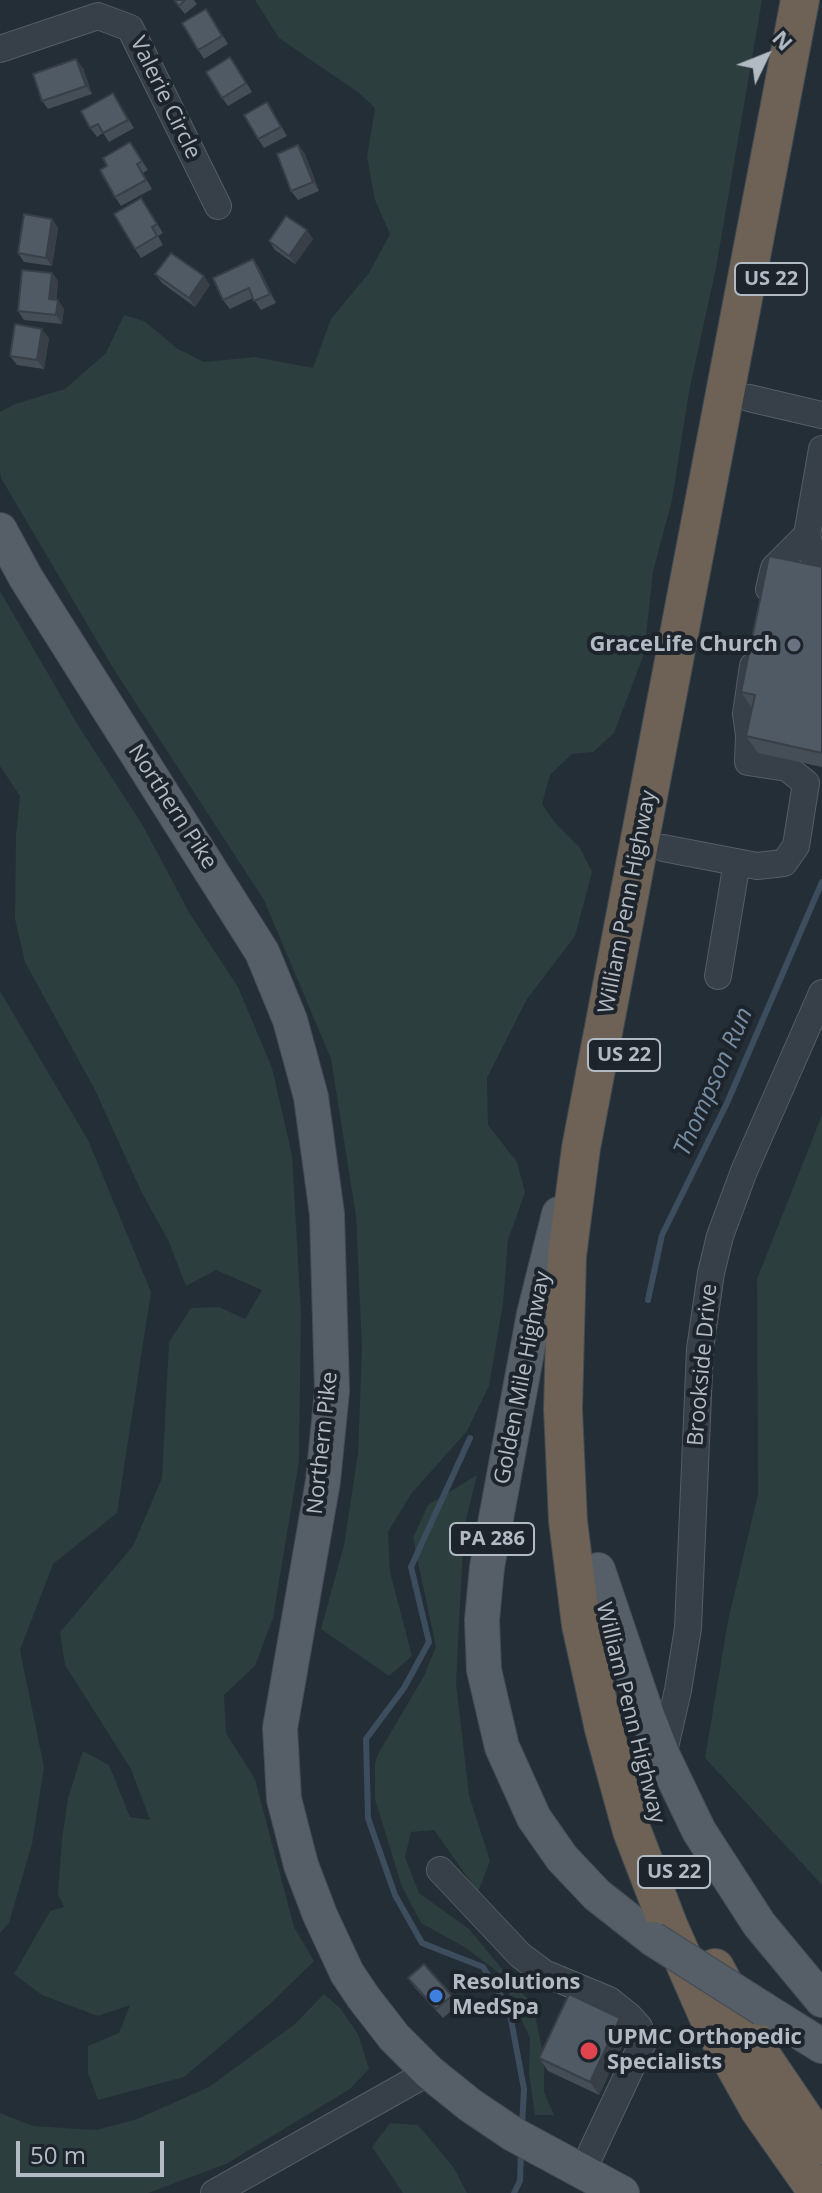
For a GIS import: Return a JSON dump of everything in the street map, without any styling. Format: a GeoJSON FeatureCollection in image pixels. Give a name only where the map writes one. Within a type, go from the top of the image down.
{"type":"FeatureCollection","features":[{"type":"Feature","properties":{"kind":"highway","name":"William Penn Highway"},"geometry":{"type":"LineString","coordinates":[[800,0],[592,1090],[573,1200],[562,1362],[564,1467],[574,1573],[591,1676],[632,1831],[700,1998],[727,2053],[759,2109],[818,2193]]}},
{"type":"Feature","properties":{"kind":"highway","name":"William Penn Highway"},"geometry":{"type":"LineString","coordinates":[[822,13],[605,1152],[592,1258],[587,1409],[588,1465],[598,1570],[610,1645],[656,1823],[697,1930],[737,2014],[793,2105],[822,2145]]}},
{"type":"Feature","properties":{"kind":"main road","name":"Northern Pike"},"geometry":{"type":"LineString","coordinates":[[0,530],[26,578],[262,952],[290,1020],[311,1097],[327,1214],[332,1391],[323,1481],[280,1728],[284,1799],[310,1890],[347,1973],[378,2018],[429,2072],[470,2105],[524,2140],[622,2193]]}},
{"type":"Feature","properties":{"kind":"main road","name":"Golden Mile Highway"},"geometry":{"type":"LineString","coordinates":[[592,1090],[534,1314],[487,1567],[482,1620],[488,1696],[502,1747],[534,1818],[562,1858],[597,1895],[653,1939],[822,2046]]}},
{"type":"Feature","properties":{"kind":"main road"},"geometry":{"type":"LineString","coordinates":[[598,1570],[663,1756],[699,1831],[739,1896],[777,1949],[822,2000]]}},
{"type":"Feature","properties":{"kind":"street","name":"Valerie Circle"},"geometry":{"type":"LineString","coordinates":[[0,49],[98,16],[130,28],[218,206]]}},
{"type":"Feature","properties":{"kind":"street"},"geometry":{"type":"LineString","coordinates":[[749,398],[822,415]]}},
{"type":"Feature","properties":{"kind":"street"},"geometry":{"type":"LineString","coordinates":[[764,606],[774,568],[815,546],[822,449]]}},
{"type":"Feature","properties":{"kind":"street"},"geometry":{"type":"LineString","coordinates":[[663,848],[757,866],[784,863],[796,846],[814,778],[787,768],[748,762],[746,714],[757,648]]}},
{"type":"Feature","properties":{"kind":"street"},"geometry":{"type":"LineString","coordinates":[[718,976],[737,862]]}},
{"type":"Feature","properties":{"kind":"street","name":"Brookside Drive"},"geometry":{"type":"LineString","coordinates":[[663,1756],[688,1628],[699,1362],[711,1273],[720,1236],[744,1171],[822,993]]}},
{"type":"Feature","properties":{"kind":"street"},"geometry":{"type":"LineString","coordinates":[[440,1870],[520,1955],[544,1973],[609,2000],[639,2027],[644,2040],[582,2172]]}},
{"type":"Feature","properties":{"kind":"street"},"geometry":{"type":"LineString","coordinates":[[214,2193],[429,2072]]}},
{"type":"Feature","properties":{"kind":"shaded area"},"geometry":{"type":"Polygon","coordinates":[[[255,0],[762,0],[716,268],[689,392],[672,500],[653,572],[644,654],[614,733],[593,752],[572,754],[550,775],[542,804],[556,824],[580,848],[592,872],[575,936],[527,999],[487,1078],[488,1125],[517,1162],[525,1192],[508,1240],[503,1304],[489,1386],[467,1431],[411,1494],[388,1532],[390,1572],[412,1656],[389,1676],[321,1629],[344,1545],[358,1453],[362,1349],[356,1216],[331,1059],[264,900],[113,668],[1,478],[0,471],[0,412],[15,404],[65,389],[106,353],[124,315],[144,321],[178,349],[204,362],[255,357],[313,368],[331,319],[369,273],[390,234],[375,200],[367,157],[375,108],[359,93],[279,38],[255,0]]]}},
{"type":"Feature","properties":{"kind":"shaded area"},"geometry":{"type":"Polygon","coordinates":[[[0,591],[79,727],[142,824],[190,914],[238,987],[272,1068],[292,1155],[301,1312],[299,1461],[273,1618],[255,1666],[224,1695],[226,1733],[255,1779],[294,1927],[314,1961],[269,2005],[184,2077],[98,2100],[88,2073],[88,2046],[119,2033],[130,2005],[98,2016],[42,1995],[14,1974],[50,1911],[64,1907],[58,1894],[62,1839],[68,1798],[83,1751],[109,1765],[130,1817],[150,1820],[131,1769],[65,1665],[60,1632],[133,1546],[162,1478],[169,1342],[191,1308],[219,1307],[245,1319],[262,1290],[216,1270],[186,1286],[169,1242],[141,1191],[95,1090],[25,962],[15,919],[16,835],[20,796],[0,766],[0,591]]]}},
{"type":"Feature","properties":{"kind":"shaded area"},"geometry":{"type":"Polygon","coordinates":[[[0,991],[88,1140],[151,1292],[117,1513],[53,1564],[20,1650],[44,1767],[32,1844],[9,1923],[0,1933],[0,991]]]}},
{"type":"Feature","properties":{"kind":"shaded area"},"geometry":{"type":"Polygon","coordinates":[[[822,1115],[822,1885],[705,1758],[728,1621],[758,1494],[757,1279],[822,1115]]]}},
{"type":"Feature","properties":{"kind":"shaded area"},"geometry":{"type":"Polygon","coordinates":[[[477,1475],[464,1528],[456,1683],[469,1795],[490,1861],[478,1892],[434,1830],[411,1832],[405,1857],[419,1893],[469,1929],[533,2006],[544,2058],[544,2092],[554,2115],[535,2115],[529,2074],[530,2038],[499,1973],[466,1948],[421,1923],[402,1887],[375,1799],[378,1754],[424,1676],[436,1647],[413,1538],[428,1505],[477,1475]]]}},
{"type":"Feature","properties":{"kind":"shaded area"},"geometry":{"type":"Polygon","coordinates":[[[324,1994],[340,2008],[358,2034],[369,2069],[350,2089],[226,2164],[148,2193],[0,2193],[0,2113],[33,2126],[96,2130],[137,2119],[209,2087],[295,2024],[324,1994]]]}},
{"type":"Feature","properties":{"kind":"shaded area"},"geometry":{"type":"Polygon","coordinates":[[[390,2123],[418,2125],[454,2168],[467,2193],[403,2193],[372,2147],[390,2123]]]}},
{"type":"Feature","properties":{"kind":"building"},"geometry":{"type":"Polygon","coordinates":[[[206,9],[222,36],[198,50],[182,23],[206,9]]]}},
{"type":"Feature","properties":{"kind":"building"},"geometry":{"type":"Polygon","coordinates":[[[230,57],[246,83],[222,98],[206,72],[230,57]]]}},
{"type":"Feature","properties":{"kind":"building"},"geometry":{"type":"Polygon","coordinates":[[[76,59],[86,86],[42,101],[33,74],[76,59]]]}},
{"type":"Feature","properties":{"kind":"building"},"geometry":{"type":"Polygon","coordinates":[[[113,93],[128,120],[103,133],[98,124],[90,128],[81,111],[113,93]]]}},
{"type":"Feature","properties":{"kind":"building"},"geometry":{"type":"Polygon","coordinates":[[[267,102],[281,127],[258,139],[244,115],[267,102]]]}},
{"type":"Feature","properties":{"kind":"building"},"geometry":{"type":"Polygon","coordinates":[[[130,142],[142,161],[137,164],[146,180],[115,197],[100,170],[107,166],[103,158],[130,142]]]}},
{"type":"Feature","properties":{"kind":"building"},"geometry":{"type":"Polygon","coordinates":[[[298,145],[313,182],[291,191],[277,154],[298,145]]]}},
{"type":"Feature","properties":{"kind":"building"},"geometry":{"type":"Polygon","coordinates":[[[141,198],[157,224],[152,227],[157,236],[135,249],[114,214],[141,198]]]}},
{"type":"Feature","properties":{"kind":"building"},"geometry":{"type":"Polygon","coordinates":[[[24,214],[52,219],[46,258],[18,253],[24,214]]]}},
{"type":"Feature","properties":{"kind":"building"},"geometry":{"type":"Polygon","coordinates":[[[286,216],[307,230],[289,256],[269,241],[286,216]]]}},
{"type":"Feature","properties":{"kind":"building"},"geometry":{"type":"Polygon","coordinates":[[[171,253],[204,276],[189,298],[155,274],[171,253]]]}},
{"type":"Feature","properties":{"kind":"building"},"geometry":{"type":"Polygon","coordinates":[[[253,259],[270,294],[254,301],[249,288],[223,300],[213,278],[253,259]]]}},
{"type":"Feature","properties":{"kind":"building"},"geometry":{"type":"Polygon","coordinates":[[[22,270],[52,273],[49,299],[58,300],[56,315],[18,311],[22,270]]]}},
{"type":"Feature","properties":{"kind":"building"},"geometry":{"type":"Polygon","coordinates":[[[15,324],[42,329],[37,360],[10,356],[15,324]]]}},
{"type":"Feature","properties":{"kind":"building","name":"GraceLife Church"},"geometry":{"type":"Polygon","coordinates":[[[769,556],[822,567],[822,753],[746,736],[755,695],[741,692],[769,556]]]}},
{"type":"Feature","properties":{"kind":"building","name":"Resolutions MedSpa"},"geometry":{"type":"Polygon","coordinates":[[[424,1964],[452,1996],[436,2009],[408,1978],[424,1964]]]}},
{"type":"Feature","properties":{"kind":"building","name":"UPMC Orthopedic Specialists"},"geometry":{"type":"Polygon","coordinates":[[[569,1994],[620,2018],[590,2082],[539,2058],[569,1994]]]}},
{"type":"Feature","properties":{"kind":"waterway","name":"Thompson Run"},"geometry":{"type":"LineString","coordinates":[[648,1300],[662,1235],[727,1103],[822,882]]}},
{"type":"Feature","properties":{"kind":"waterway","name":"Thompson Run"},"geometry":{"type":"LineString","coordinates":[[470,1438],[411,1567],[429,1642],[404,1688],[366,1739],[368,1818],[395,1895],[422,1943],[483,1967],[509,2009],[524,2089],[522,2126]]}},
{"type":"Feature","properties":{"kind":"waterway","name":"Thompson Run"},"geometry":{"type":"LineString","coordinates":[[514,2193],[520,2181],[521,2150]]}},
{"type":"Feature","properties":{"kind":"place","name":"GraceLife Church"},"geometry":{"type":"Point","coordinates":[794,645]}},
{"type":"Feature","properties":{"kind":"place","name":"Resolutions MedSpa"},"geometry":{"type":"Point","coordinates":[436,1996]}},
{"type":"Feature","properties":{"kind":"place","name":"UPMC Orthopedic Specialists"},"geometry":{"type":"Point","coordinates":[589,2051]}}]}
